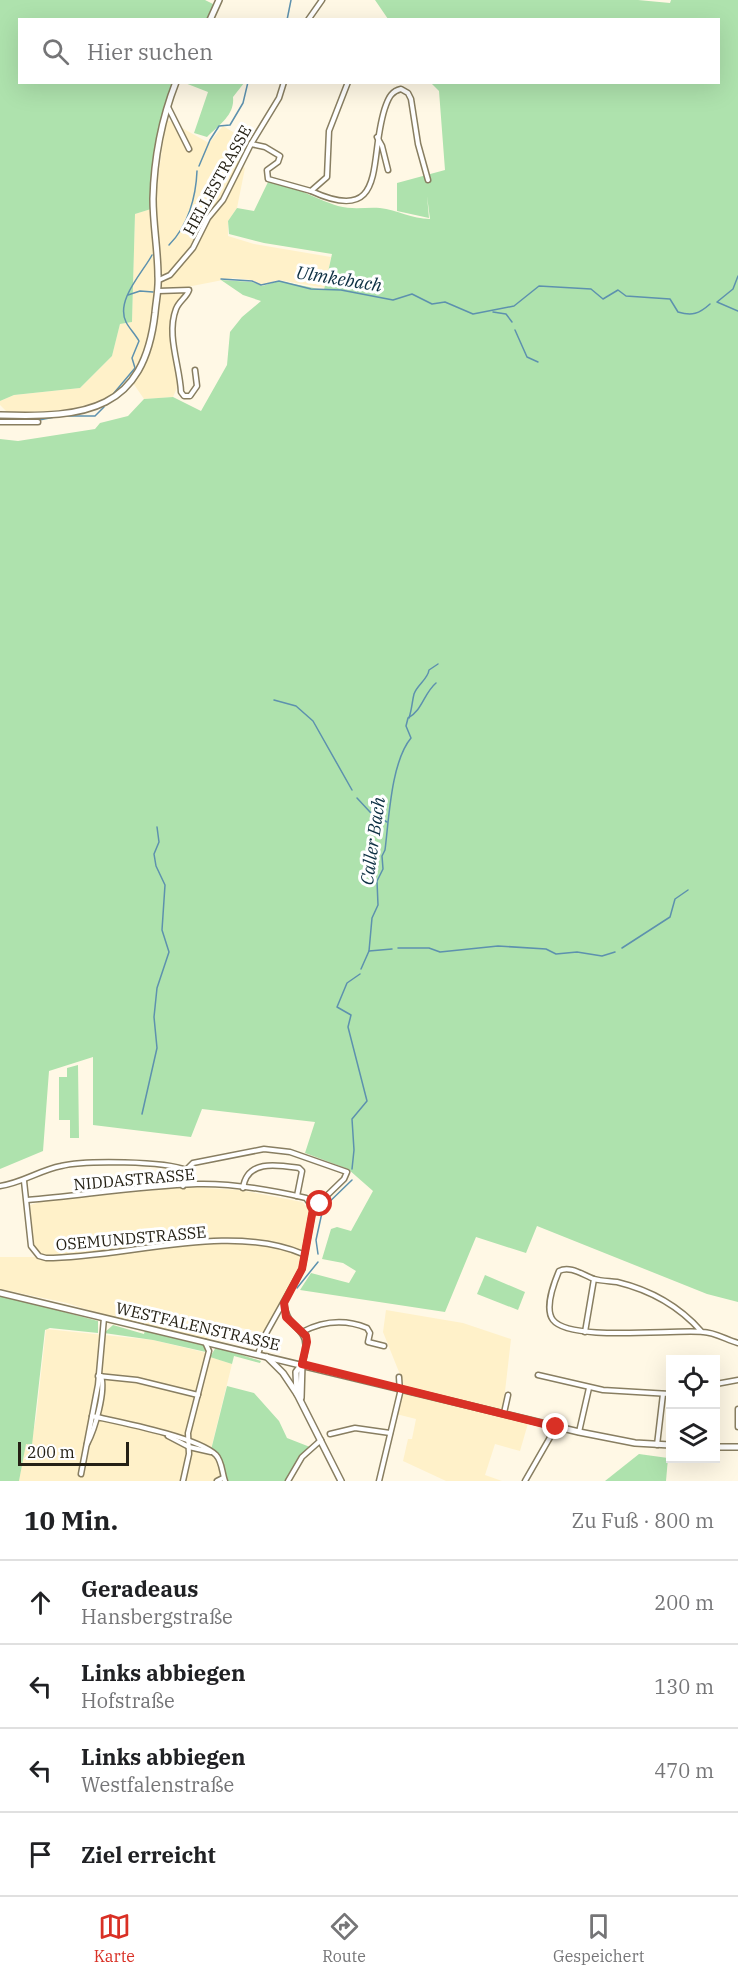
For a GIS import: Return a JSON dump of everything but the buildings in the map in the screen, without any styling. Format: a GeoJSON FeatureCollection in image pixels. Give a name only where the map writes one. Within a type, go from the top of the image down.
{"type":"FeatureCollection","features":[{"type":"Feature","properties":{"kind":"main road"},"geometry":{"type":"LineString","coordinates":[[211,18],[219,0]]}},
{"type":"Feature","properties":{"kind":"main road"},"geometry":{"type":"LineString","coordinates":[[0,415],[38,415],[92,408],[122,393],[135,379],[147,357],[159,280],[154,191],[168,107],[176,84]]}},
{"type":"Feature","properties":{"kind":"main road","name":"WESTFALENSTRASSE"},"geometry":{"type":"LineString","coordinates":[[0,1293],[556,1427],[666,1445]]}},
{"type":"Feature","properties":{"kind":"main road"},"geometry":{"type":"LineString","coordinates":[[266,1356],[282,1372],[297,1394],[342,1481]]}},
{"type":"Feature","properties":{"kind":"main road"},"geometry":{"type":"LineString","coordinates":[[297,1394],[296,1372],[302,1364]]}},
{"type":"Feature","properties":{"kind":"main road"},"geometry":{"type":"LineString","coordinates":[[302,1364],[300,1388],[302,1404]]}},
{"type":"Feature","properties":{"kind":"main road"},"geometry":{"type":"LineString","coordinates":[[720,1447],[738,1447]]}},
{"type":"Feature","properties":{"kind":"street"},"geometry":{"type":"LineString","coordinates":[[309,18],[322,0]]}},
{"type":"Feature","properties":{"kind":"street","name":"HELLESTRASSE"},"geometry":{"type":"LineString","coordinates":[[159,280],[170,275],[193,248],[206,222],[223,200],[251,144],[279,98],[283,84]]}},
{"type":"Feature","properties":{"kind":"street"},"geometry":{"type":"LineString","coordinates":[[311,191],[327,177],[329,131],[347,84]]}},
{"type":"Feature","properties":{"kind":"street"},"geometry":{"type":"LineString","coordinates":[[251,144],[265,147],[280,156],[278,162],[267,171],[268,179],[311,191],[342,203],[361,198],[372,179],[377,136],[389,97],[395,90],[406,91],[411,99],[418,144],[428,180]]}},
{"type":"Feature","properties":{"kind":"street"},"geometry":{"type":"LineString","coordinates":[[168,107],[189,148]]}},
{"type":"Feature","properties":{"kind":"street"},"geometry":{"type":"LineString","coordinates":[[377,136],[387,170]]}},
{"type":"Feature","properties":{"kind":"street"},"geometry":{"type":"LineString","coordinates":[[157,291],[189,290],[178,304],[174,315],[174,350],[181,392],[184,396],[190,396],[197,386],[195,370]]}},
{"type":"Feature","properties":{"kind":"street"},"geometry":{"type":"LineString","coordinates":[[0,422],[38,422]]}},
{"type":"Feature","properties":{"kind":"street"},"geometry":{"type":"LineString","coordinates":[[183,1186],[186,1170],[193,1163],[264,1149],[290,1152],[347,1172],[344,1179],[313,1209],[302,1269],[264,1337],[258,1354]]}},
{"type":"Feature","properties":{"kind":"street"},"geometry":{"type":"LineString","coordinates":[[0,1186],[24,1181],[51,1169],[74,1164],[130,1162],[186,1170]]}},
{"type":"Feature","properties":{"kind":"street"},"geometry":{"type":"LineString","coordinates":[[243,1188],[247,1174],[257,1167],[266,1165],[299,1168],[302,1171],[297,1196],[306,1198],[313,1209]]}},
{"type":"Feature","properties":{"kind":"street","name":"OSEMUNDSTRASSE"},"geometry":{"type":"LineString","coordinates":[[24,1181],[31,1246],[39,1256],[46,1258],[254,1241],[303,1254]]}},
{"type":"Feature","properties":{"kind":"street","name":"NIDDASTRASSE"},"geometry":{"type":"LineString","coordinates":[[27,1200],[183,1186],[243,1188],[297,1196]]}},
{"type":"Feature","properties":{"kind":"street"},"geometry":{"type":"LineString","coordinates":[[701,1331],[679,1310],[654,1294],[617,1282],[594,1279],[564,1268],[557,1275],[550,1314],[554,1321],[562,1326],[585,1332],[701,1331],[738,1343]]}},
{"type":"Feature","properties":{"kind":"street"},"geometry":{"type":"LineString","coordinates":[[585,1332],[594,1279]]}},
{"type":"Feature","properties":{"kind":"street"},"geometry":{"type":"LineString","coordinates":[[285,1300],[286,1317],[302,1332],[307,1342],[302,1364]]}},
{"type":"Feature","properties":{"kind":"street"},"geometry":{"type":"LineString","coordinates":[[275,1318],[286,1317]]}},
{"type":"Feature","properties":{"kind":"street"},"geometry":{"type":"LineString","coordinates":[[81,1474],[85,1448],[103,1382],[99,1376],[104,1318]]}},
{"type":"Feature","properties":{"kind":"street"},"geometry":{"type":"LineString","coordinates":[[302,1332],[324,1323],[349,1323],[367,1328],[370,1333],[368,1342],[384,1346]]}},
{"type":"Feature","properties":{"kind":"street"},"geometry":{"type":"LineString","coordinates":[[183,1481],[188,1441],[209,1351],[204,1341]]}},
{"type":"Feature","properties":{"kind":"street"},"geometry":{"type":"LineString","coordinates":[[209,1351],[219,1344]]}},
{"type":"Feature","properties":{"kind":"street"},"geometry":{"type":"LineString","coordinates":[[538,1375],[589,1388],[663,1394],[657,1445]]}},
{"type":"Feature","properties":{"kind":"street"},"geometry":{"type":"LineString","coordinates":[[99,1376],[126,1378],[198,1395]]}},
{"type":"Feature","properties":{"kind":"street"},"geometry":{"type":"LineString","coordinates":[[379,1481],[400,1389],[399,1377]]}},
{"type":"Feature","properties":{"kind":"street"},"geometry":{"type":"LineString","coordinates":[[720,1383],[738,1380]]}},
{"type":"Feature","properties":{"kind":"street"},"geometry":{"type":"LineString","coordinates":[[579,1432],[589,1388]]}},
{"type":"Feature","properties":{"kind":"street"},"geometry":{"type":"LineString","coordinates":[[504,1413],[508,1395]]}},
{"type":"Feature","properties":{"kind":"street"},"geometry":{"type":"LineString","coordinates":[[738,1409],[738,1427]]}},
{"type":"Feature","properties":{"kind":"street"},"geometry":{"type":"LineString","coordinates":[[95,1417],[168,1435],[212,1452],[219,1460],[224,1479],[217,1481]]}},
{"type":"Feature","properties":{"kind":"street"},"geometry":{"type":"LineString","coordinates":[[525,1481],[556,1427]]}},
{"type":"Feature","properties":{"kind":"street"},"geometry":{"type":"LineString","coordinates":[[330,1434],[355,1428],[390,1433]]}},
{"type":"Feature","properties":{"kind":"street"},"geometry":{"type":"LineString","coordinates":[[168,1435],[189,1447],[212,1452]]}},
{"type":"Feature","properties":{"kind":"street"},"geometry":{"type":"LineString","coordinates":[[288,1481],[302,1457],[321,1439]]}},
{"type":"Feature","properties":{"kind":"shaded area"},"geometry":{"type":"Polygon","coordinates":[[[166,119],[209,143],[223,126],[233,132],[237,140],[238,163],[245,168],[237,208],[228,221],[228,236],[254,244],[331,257],[325,288],[279,280],[261,285],[252,280],[233,278],[187,287],[185,295],[177,305],[173,341],[180,381],[173,397],[144,399],[129,377],[113,395],[94,403],[67,410],[8,413],[0,405],[0,401],[14,395],[80,388],[112,356],[120,324],[132,322],[135,214],[154,208],[166,119]]]}},
{"type":"Feature","properties":{"kind":"shaded area"},"geometry":{"type":"Polygon","coordinates":[[[189,1187],[240,1190],[302,1202],[310,1210],[300,1265],[264,1333],[214,1322],[208,1341],[103,1315],[67,1303],[0,1289],[0,1257],[35,1257],[30,1205],[48,1200],[189,1187]]]}},
{"type":"Feature","properties":{"kind":"shaded area"},"geometry":{"type":"Polygon","coordinates":[[[386,1310],[463,1323],[511,1339],[503,1409],[529,1420],[520,1451],[495,1444],[485,1475],[502,1481],[446,1481],[403,1461],[408,1439],[412,1439],[416,1419],[396,1414],[402,1390],[401,1377],[383,1332],[386,1310]]]}},
{"type":"Feature","properties":{"kind":"shaded area"},"geometry":{"type":"Polygon","coordinates":[[[46,1329],[153,1340],[211,1354],[211,1357],[232,1364],[211,1449],[215,1452],[227,1481],[19,1481],[26,1443],[31,1444],[36,1418],[46,1329]]]}},
{"type":"Feature","properties":{"kind":"green space"},"geometry":{"type":"Polygon","coordinates":[[[0,0],[205,0],[215,5],[208,18],[18,18],[18,84],[175,84],[162,123],[151,209],[135,214],[132,322],[120,324],[112,356],[80,388],[14,395],[0,401],[0,0]]]}},
{"type":"Feature","properties":{"kind":"green space"},"geometry":{"type":"Polygon","coordinates":[[[375,0],[638,0],[670,3],[671,0],[738,0],[738,1302],[707,1294],[537,1226],[526,1253],[476,1237],[445,1312],[300,1290],[311,1273],[349,1283],[356,1271],[343,1263],[322,1259],[331,1229],[337,1227],[351,1231],[373,1191],[348,1169],[305,1153],[315,1122],[202,1109],[191,1137],[93,1125],[93,1057],[49,1071],[43,1151],[0,1169],[0,439],[18,441],[95,429],[100,423],[128,416],[144,399],[173,397],[201,411],[227,365],[230,332],[242,317],[261,301],[243,295],[221,280],[252,282],[262,286],[279,281],[324,290],[332,254],[264,243],[229,234],[228,221],[237,208],[254,211],[268,182],[296,189],[338,206],[380,208],[417,218],[430,219],[427,196],[429,218],[397,211],[397,183],[445,170],[439,91],[432,84],[720,84],[720,18],[387,18],[375,0]]]}},
{"type":"Feature","properties":{"kind":"green space"},"geometry":{"type":"Polygon","coordinates":[[[188,84],[243,84],[233,97],[229,114],[207,137],[194,133],[208,92],[188,84]]]}},
{"type":"Feature","properties":{"kind":"green space"},"geometry":{"type":"Polygon","coordinates":[[[78,1065],[79,1138],[70,1138],[70,1120],[59,1120],[59,1077],[67,1077],[67,1068],[78,1065]]]}},
{"type":"Feature","properties":{"kind":"green space"},"geometry":{"type":"Polygon","coordinates":[[[485,1275],[525,1292],[518,1310],[477,1294],[485,1275]]]}},
{"type":"Feature","properties":{"kind":"green space"},"geometry":{"type":"Polygon","coordinates":[[[0,1295],[98,1321],[98,1333],[50,1328],[45,1330],[32,1445],[26,1444],[19,1481],[0,1481],[0,1295]]]}},
{"type":"Feature","properties":{"kind":"green space"},"geometry":{"type":"Polygon","coordinates":[[[113,1325],[144,1334],[145,1330],[203,1344],[206,1352],[153,1340],[104,1333],[113,1325]]]}},
{"type":"Feature","properties":{"kind":"green space"},"geometry":{"type":"Polygon","coordinates":[[[216,1347],[261,1361],[260,1363],[234,1356],[232,1364],[210,1357],[216,1347]]]}},
{"type":"Feature","properties":{"kind":"green space"},"geometry":{"type":"Polygon","coordinates":[[[227,1386],[254,1393],[279,1421],[287,1438],[310,1447],[287,1481],[227,1481],[220,1459],[211,1450],[227,1386]]]}},
{"type":"Feature","properties":{"kind":"green space"},"geometry":{"type":"Polygon","coordinates":[[[639,1454],[666,1458],[666,1481],[605,1481],[639,1454]]]}},
{"type":"Feature","properties":{"kind":"waterway"},"geometry":{"type":"LineString","coordinates":[[287,18],[291,0]]}},
{"type":"Feature","properties":{"kind":"waterway"},"geometry":{"type":"LineString","coordinates":[[199,166],[219,126],[230,125],[243,103],[248,84]]}},
{"type":"Feature","properties":{"kind":"waterway"},"geometry":{"type":"LineString","coordinates":[[169,245],[181,229],[190,211],[197,171]]}},
{"type":"Feature","properties":{"kind":"waterway"},"geometry":{"type":"LineString","coordinates":[[114,393],[135,368],[132,358],[139,341],[126,322],[124,304],[132,286],[152,255]]}},
{"type":"Feature","properties":{"kind":"waterway"},"geometry":{"type":"LineString","coordinates":[[738,276],[733,289],[717,302],[738,311]]}},
{"type":"Feature","properties":{"kind":"waterway","name":"Ulmkebach"},"geometry":{"type":"LineString","coordinates":[[221,279],[252,281],[261,285],[279,281],[311,289],[341,290],[393,300],[412,294],[432,304],[445,302],[473,314],[514,306],[539,286],[591,289],[603,299],[618,290],[626,296],[670,299],[678,312],[687,314],[699,312],[710,304]]}},
{"type":"Feature","properties":{"kind":"waterway"},"geometry":{"type":"LineString","coordinates":[[128,295],[140,291],[153,292]]}},
{"type":"Feature","properties":{"kind":"waterway"},"geometry":{"type":"LineString","coordinates":[[493,312],[506,314],[512,322]]}},
{"type":"Feature","properties":{"kind":"waterway"},"geometry":{"type":"LineString","coordinates":[[515,330],[527,357],[538,362]]}},
{"type":"Feature","properties":{"kind":"waterway"},"geometry":{"type":"LineString","coordinates":[[64,416],[95,416],[104,407]]}},
{"type":"Feature","properties":{"kind":"waterway"},"geometry":{"type":"LineString","coordinates":[[0,419],[39,420],[60,416]]}},
{"type":"Feature","properties":{"kind":"waterway","name":"Caller Bach"},"geometry":{"type":"LineString","coordinates":[[409,718],[415,691],[429,670],[438,664]]}},
{"type":"Feature","properties":{"kind":"waterway","name":"Caller Bach"},"geometry":{"type":"LineString","coordinates":[[361,969],[369,951],[372,918],[378,905],[377,881],[383,869],[382,856],[385,850],[395,776],[404,748],[411,738],[406,726],[408,718],[417,711],[436,683]]}},
{"type":"Feature","properties":{"kind":"waterway"},"geometry":{"type":"LineString","coordinates":[[274,700],[296,706],[313,721],[352,790]]}},
{"type":"Feature","properties":{"kind":"waterway"},"geometry":{"type":"LineString","coordinates":[[357,798],[370,812],[387,822]]}},
{"type":"Feature","properties":{"kind":"waterway"},"geometry":{"type":"LineString","coordinates":[[142,1114],[157,1048],[154,1017],[157,988],[169,952],[162,930],[165,885],[156,866],[154,854],[159,842],[157,827]]}},
{"type":"Feature","properties":{"kind":"waterway"},"geometry":{"type":"LineString","coordinates":[[622,948],[670,917],[675,899],[688,890]]}},
{"type":"Feature","properties":{"kind":"waterway"},"geometry":{"type":"LineString","coordinates":[[398,948],[429,948],[440,952],[498,946],[546,949],[556,954],[577,952],[602,956],[615,952]]}},
{"type":"Feature","properties":{"kind":"waterway"},"geometry":{"type":"LineString","coordinates":[[369,951],[392,949]]}},
{"type":"Feature","properties":{"kind":"waterway","name":"Caller Bach"},"geometry":{"type":"LineString","coordinates":[[352,1169],[354,1150],[352,1119],[367,1101],[348,1027],[351,1015],[337,1007],[347,983],[360,974]]}},
{"type":"Feature","properties":{"kind":"waterway","name":"Caller Bach"},"geometry":{"type":"LineString","coordinates":[[318,1254],[316,1240],[323,1208],[352,1180]]}},
{"type":"Feature","properties":{"kind":"waterway","name":"Caller Bach"},"geometry":{"type":"LineString","coordinates":[[297,1288],[318,1262]]}},
{"type":"Feature","properties":{"kind":"route"},"geometry":{"type":"LineString","coordinates":[[320,1204],[313,1209],[302,1269],[284,1303],[286,1317],[306,1336],[306,1353],[302,1364],[556,1427]]}}]}
